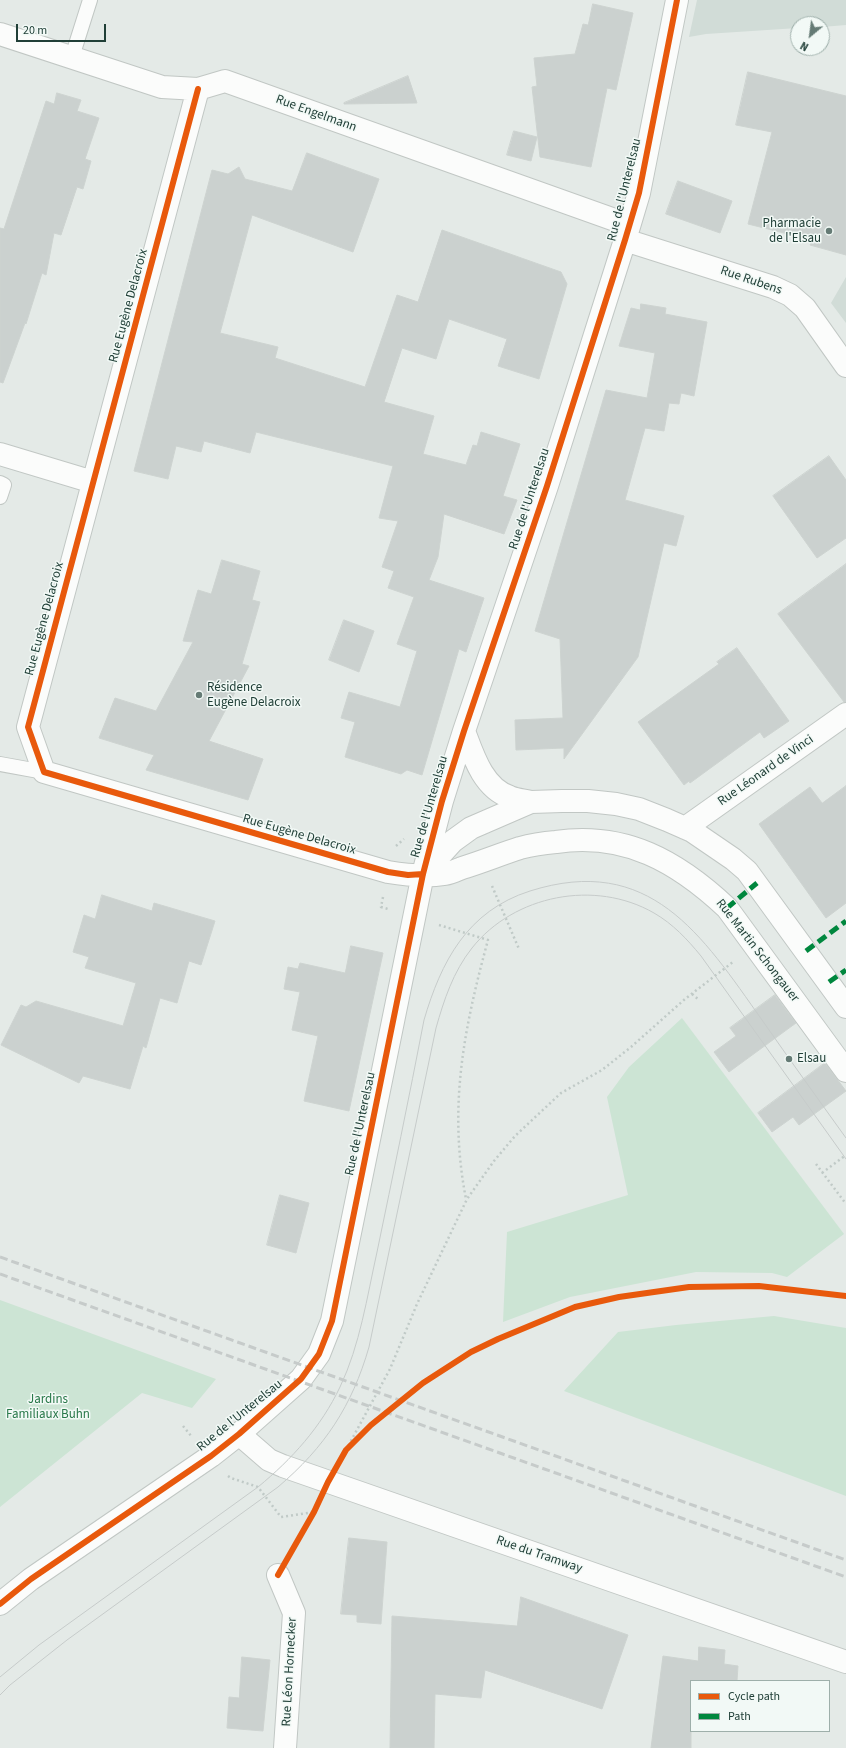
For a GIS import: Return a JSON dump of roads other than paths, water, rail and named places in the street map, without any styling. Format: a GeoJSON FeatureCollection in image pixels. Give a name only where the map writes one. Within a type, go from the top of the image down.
{"type":"FeatureCollection","features":[{"type":"Feature","properties":{"kind":"street","name":"Rue de l'Unterelsau"},"geometry":{"type":"LineString","coordinates":[[0,1604],[31,1579],[211,1456],[239,1434],[301,1379],[314,1363],[328,1335],[423,874],[442,801],[464,731],[547,486],[639,193],[677,0]]}},
{"type":"Feature","properties":{"kind":"street","name":"Rue Engelmann"},"geometry":{"type":"LineString","coordinates":[[0,34],[162,87],[198,89],[224,81],[627,233]]}},
{"type":"Feature","properties":{"kind":"street","name":"Rue Eugène Delacroix"},"geometry":{"type":"LineString","coordinates":[[198,89],[28,726],[44,772],[388,872],[408,875],[423,874]]}},
{"type":"Feature","properties":{"kind":"street","name":"Rue Rubens"},"geometry":{"type":"LineString","coordinates":[[627,233],[773,287],[790,295],[805,308],[846,366]]}},
{"type":"Feature","properties":{"kind":"street"},"geometry":{"type":"LineString","coordinates":[[0,454],[93,482]]}},
{"type":"Feature","properties":{"kind":"street","name":"Rue Léonard de Vinci"},"geometry":{"type":"LineString","coordinates":[[686,828],[846,714]]}},
{"type":"Feature","properties":{"kind":"street"},"geometry":{"type":"LineString","coordinates":[[464,731],[474,758],[484,775],[495,788],[509,797],[531,802],[588,801],[616,804],[638,809],[686,828],[718,848],[747,871],[846,1006]]}},
{"type":"Feature","properties":{"kind":"street"},"geometry":{"type":"LineString","coordinates":[[423,874],[453,842],[471,828],[531,802]]}},
{"type":"Feature","properties":{"kind":"street","name":"Rue Martin Schongauer"},"geometry":{"type":"LineString","coordinates":[[423,874],[445,874],[521,848],[546,843],[586,839],[621,843],[645,851],[667,862],[708,890],[727,908],[756,945],[846,1070]]}},
{"type":"Feature","properties":{"kind":"street","name":"Rue du Tramway"},"geometry":{"type":"LineString","coordinates":[[239,1434],[270,1460],[328,1482],[846,1662]]}},
{"type":"Feature","properties":{"kind":"street","name":"Rue Léon Hornecker"},"geometry":{"type":"LineString","coordinates":[[278,1576],[294,1614],[285,1748]]}},
{"type":"Feature","properties":{"kind":"lane"},"geometry":{"type":"LineString","coordinates":[[72,57],[90,0]]}},
{"type":"Feature","properties":{"kind":"lane"},"geometry":{"type":"LineString","coordinates":[[0,483],[4,484],[0,497]]}},
{"type":"Feature","properties":{"kind":"lane"},"geometry":{"type":"LineString","coordinates":[[0,764],[44,772]]}},
{"type":"Feature","properties":{"kind":"tram line"},"geometry":{"type":"LineString","coordinates":[[0,1677],[39,1645],[258,1487],[294,1454],[324,1416],[347,1371],[358,1338],[424,1020],[439,978],[448,959],[473,925],[489,911],[508,900],[530,891],[572,882],[608,883],[640,893],[668,909],[694,932],[740,988],[846,1138]]}},
{"type":"Feature","properties":{"kind":"tram line"},"geometry":{"type":"LineString","coordinates":[[0,1695],[10,1685],[67,1640],[278,1487],[310,1457],[335,1424],[354,1388],[369,1347],[436,1028],[442,1007],[454,976],[465,957],[489,930],[510,915],[532,905],[557,898],[582,895],[607,897],[631,903],[654,913],[674,927],[701,956],[846,1159]]}},
{"type":"Feature","properties":{"kind":"railway"},"geometry":{"type":"LineString","coordinates":[[0,1257],[846,1560]]}},
{"type":"Feature","properties":{"kind":"railway"},"geometry":{"type":"LineString","coordinates":[[0,1274],[846,1577]]}},
{"type":"Feature","properties":{"kind":"place","name":"Pharmacie de l'Elsau"},"geometry":{"type":"Point","coordinates":[829,231]}},
{"type":"Feature","properties":{"kind":"place","name":"Résidence Eugène Delacroix"},"geometry":{"type":"Point","coordinates":[199,695]}},
{"type":"Feature","properties":{"kind":"place","name":"Elsau"},"geometry":{"type":"Point","coordinates":[789,1059]}},
{"type":"Feature","properties":{"kind":"park label","name":"Jardins Familiaux Buhn"},"geometry":{"type":"Point","coordinates":[48,1408]}}]}
